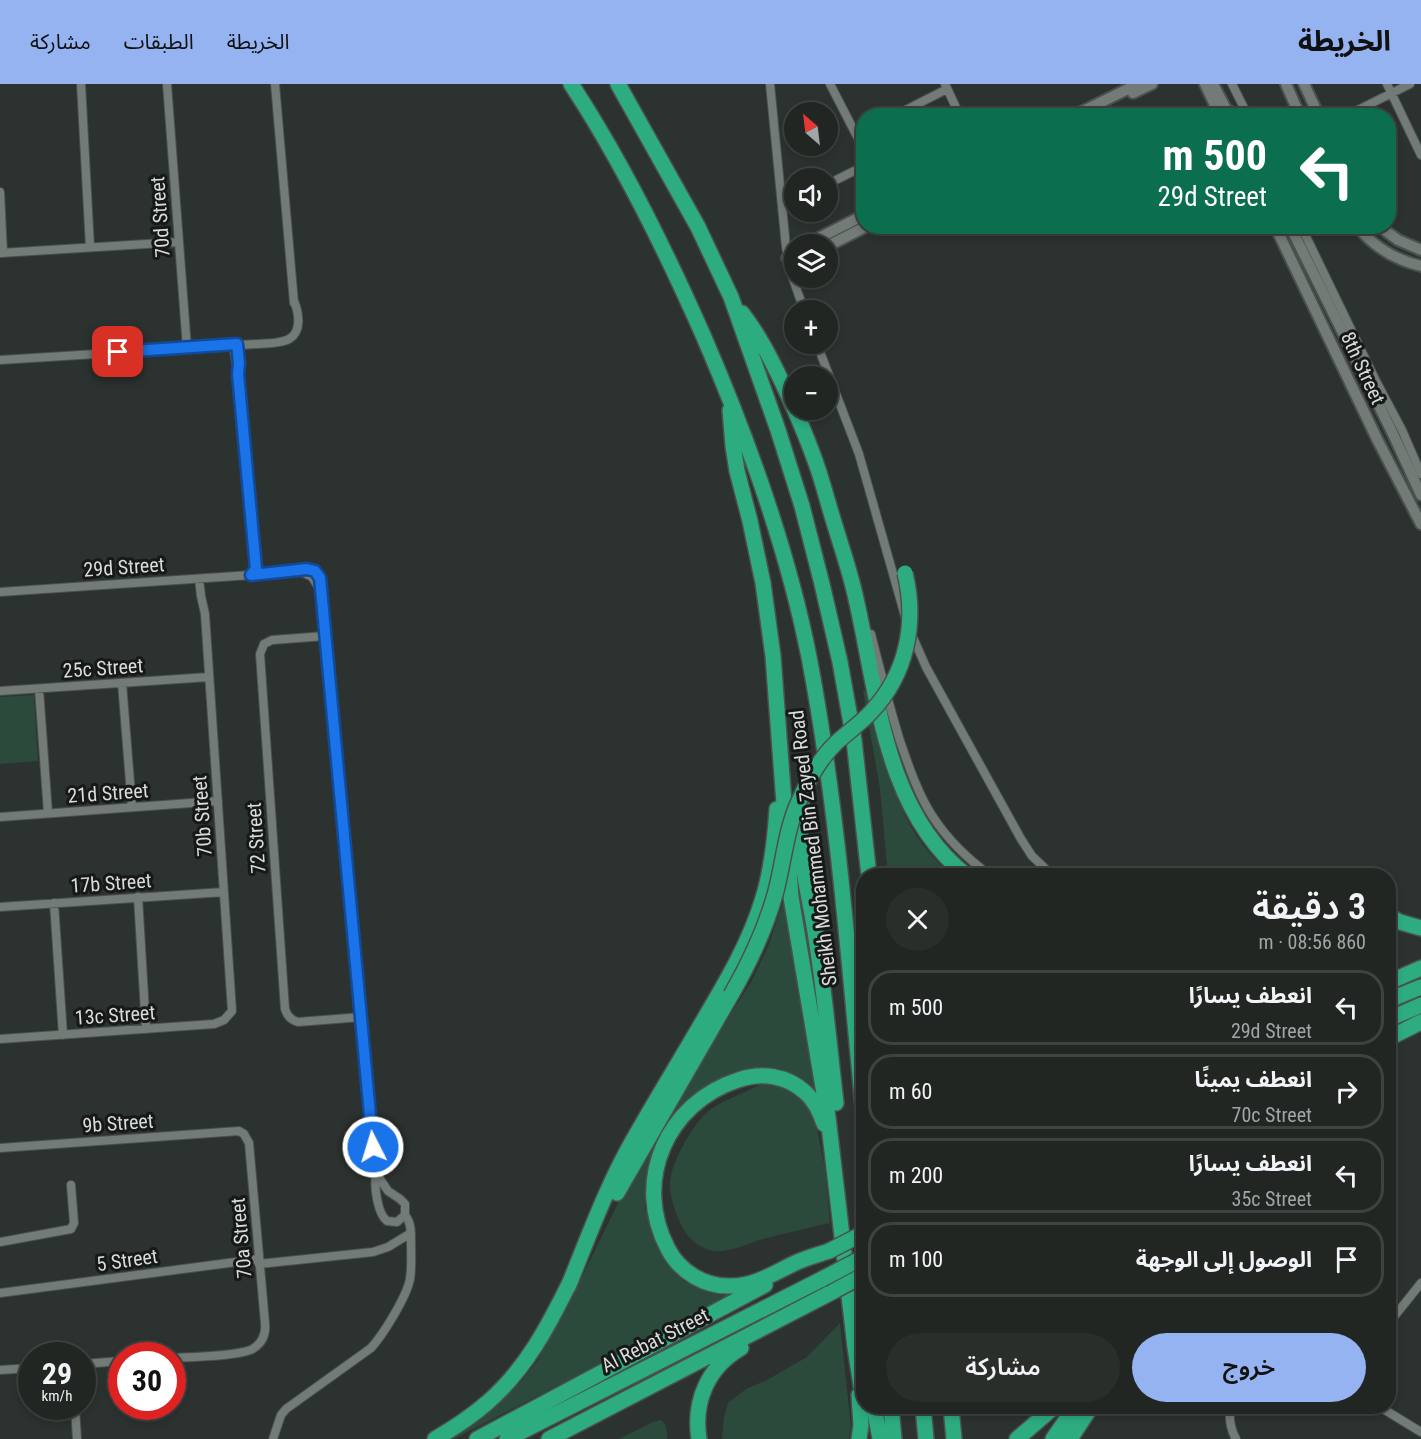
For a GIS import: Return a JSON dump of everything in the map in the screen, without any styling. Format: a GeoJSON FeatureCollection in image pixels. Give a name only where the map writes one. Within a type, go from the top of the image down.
{"type":"FeatureCollection","features":[{"type":"Feature","properties":{"kind":"highway","name":"Sheikh Mohammed Bin Zayed Road"},"geometry":{"type":"LineString","coordinates":[[571,84],[605,139],[664,248],[729,395],[761,480],[787,566],[810,665],[824,743],[856,1038]]}},
{"type":"Feature","properties":{"kind":"highway"},"geometry":{"type":"LineString","coordinates":[[618,84],[698,227],[731,297],[778,430],[802,506],[840,662],[854,740],[868,868]]}},
{"type":"Feature","properties":{"kind":"highway"},"geometry":{"type":"LineString","coordinates":[[731,297],[751,324],[768,353],[796,413],[819,471],[856,598],[886,741],[904,792],[931,839],[958,868]]}},
{"type":"Feature","properties":{"kind":"highway"},"geometry":{"type":"LineString","coordinates":[[729,395],[737,471],[765,594],[773,656],[791,897],[828,1117],[856,1324]]}},
{"type":"Feature","properties":{"kind":"highway"},"geometry":{"type":"LineString","coordinates":[[435,1439],[488,1403],[517,1373],[540,1339],[627,1174],[750,961],[777,888],[790,825],[813,772],[838,741],[874,709],[898,672],[906,648],[910,623],[910,598],[905,573]]}},
{"type":"Feature","properties":{"kind":"highway"},"geometry":{"type":"LineString","coordinates":[[568,1287],[616,1173],[643,1122],[725,984],[753,926],[763,899],[771,861],[777,822],[781,755]]}},
{"type":"Feature","properties":{"kind":"highway"},"geometry":{"type":"LineString","coordinates":[[804,790],[799,816],[799,842],[814,927],[856,1318]]}},
{"type":"Feature","properties":{"kind":"highway"},"geometry":{"type":"LineString","coordinates":[[1396,919],[1421,928]]}},
{"type":"Feature","properties":{"kind":"highway"},"geometry":{"type":"LineString","coordinates":[[1396,972],[1421,963]]}},
{"type":"Feature","properties":{"kind":"highway"},"geometry":{"type":"LineString","coordinates":[[1396,979],[1421,968]]}},
{"type":"Feature","properties":{"kind":"highway"},"geometry":{"type":"LineString","coordinates":[[1396,997],[1421,987]]}},
{"type":"Feature","properties":{"kind":"highway"},"geometry":{"type":"LineString","coordinates":[[1396,1016],[1421,1005]]}},
{"type":"Feature","properties":{"kind":"highway"},"geometry":{"type":"LineString","coordinates":[[1396,1034],[1421,1022]]}},
{"type":"Feature","properties":{"kind":"highway"},"geometry":{"type":"LineString","coordinates":[[829,1251],[748,1284],[725,1286],[709,1283],[693,1276],[669,1251],[657,1222],[654,1184],[663,1146],[684,1113],[715,1089],[747,1077],[782,1078],[805,1092],[820,1112],[832,1152]]}},
{"type":"Feature","properties":{"kind":"highway"},"geometry":{"type":"LineString","coordinates":[[477,1439],[856,1237]]}},
{"type":"Feature","properties":{"kind":"highway","name":"Al Rebat Street"},"geometry":{"type":"LineString","coordinates":[[507,1439],[856,1261]]}},
{"type":"Feature","properties":{"kind":"highway","name":"Al Rebat Street"},"geometry":{"type":"LineString","coordinates":[[549,1439],[856,1279]]}},
{"type":"Feature","properties":{"kind":"highway"},"geometry":{"type":"LineString","coordinates":[[699,1439],[698,1411],[702,1393],[710,1376],[730,1354],[767,1332],[776,1320]]}},
{"type":"Feature","properties":{"kind":"highway"},"geometry":{"type":"LineString","coordinates":[[859,1439],[861,1414]]}},
{"type":"Feature","properties":{"kind":"highway"},"geometry":{"type":"LineString","coordinates":[[865,1414],[869,1439]]}},
{"type":"Feature","properties":{"kind":"highway"},"geometry":{"type":"LineString","coordinates":[[875,1414],[880,1439]]}},
{"type":"Feature","properties":{"kind":"highway"},"geometry":{"type":"LineString","coordinates":[[892,1414],[894,1439]]}},
{"type":"Feature","properties":{"kind":"highway"},"geometry":{"type":"LineString","coordinates":[[924,1414],[926,1439]]}},
{"type":"Feature","properties":{"kind":"highway"},"geometry":{"type":"LineString","coordinates":[[952,1414],[954,1439]]}},
{"type":"Feature","properties":{"kind":"highway"},"geometry":{"type":"LineString","coordinates":[[1017,1439],[1038,1414]]}},
{"type":"Feature","properties":{"kind":"highway"},"geometry":{"type":"LineString","coordinates":[[1017,1439],[1046,1414]]}},
{"type":"Feature","properties":{"kind":"highway"},"geometry":{"type":"LineString","coordinates":[[1053,1439],[1070,1414]]}},
{"type":"Feature","properties":{"kind":"highway"},"geometry":{"type":"LineString","coordinates":[[1070,1439],[1086,1414]]}},
{"type":"Feature","properties":{"kind":"street"},"geometry":{"type":"LineString","coordinates":[[81,84],[90,247]]}},
{"type":"Feature","properties":{"kind":"street","name":"70d Street"},"geometry":{"type":"LineString","coordinates":[[167,84],[187,348]]}},
{"type":"Feature","properties":{"kind":"street"},"geometry":{"type":"LineString","coordinates":[[0,360],[285,341],[293,336],[298,324],[297,308],[294,301],[275,84]]}},
{"type":"Feature","properties":{"kind":"street"},"geometry":{"type":"LineString","coordinates":[[770,84],[788,234]]}},
{"type":"Feature","properties":{"kind":"street"},"geometry":{"type":"LineString","coordinates":[[830,84],[856,134]]}},
{"type":"Feature","properties":{"kind":"street"},"geometry":{"type":"LineString","coordinates":[[1088,108],[1138,84]]}},
{"type":"Feature","properties":{"kind":"street"},"geometry":{"type":"LineString","coordinates":[[1103,108],[1152,84]]}},
{"type":"Feature","properties":{"kind":"street"},"geometry":{"type":"LineString","coordinates":[[1219,84],[1231,108]]}},
{"type":"Feature","properties":{"kind":"street"},"geometry":{"type":"LineString","coordinates":[[1232,84],[1244,108]]}},
{"type":"Feature","properties":{"kind":"street"},"geometry":{"type":"LineString","coordinates":[[1286,84],[1296,108]]}},
{"type":"Feature","properties":{"kind":"street"},"geometry":{"type":"LineString","coordinates":[[1304,84],[1315,108]]}},
{"type":"Feature","properties":{"kind":"street"},"geometry":{"type":"LineString","coordinates":[[1387,84],[1421,155]]}},
{"type":"Feature","properties":{"kind":"street"},"geometry":{"type":"LineString","coordinates":[[1362,108],[1410,84]]}},
{"type":"Feature","properties":{"kind":"street"},"geometry":{"type":"LineString","coordinates":[[1207,85],[1225,108]]}},
{"type":"Feature","properties":{"kind":"street"},"geometry":{"type":"LineString","coordinates":[[1207,85],[1217,108]]}},
{"type":"Feature","properties":{"kind":"street"},"geometry":{"type":"LineString","coordinates":[[909,108],[946,86],[956,108]]}},
{"type":"Feature","properties":{"kind":"street"},"geometry":{"type":"LineString","coordinates":[[852,126],[856,129]]}},
{"type":"Feature","properties":{"kind":"street"},"geometry":{"type":"LineString","coordinates":[[838,179],[856,170]]}},
{"type":"Feature","properties":{"kind":"street"},"geometry":{"type":"LineString","coordinates":[[0,192],[2,253],[179,242]]}},
{"type":"Feature","properties":{"kind":"street"},"geometry":{"type":"LineString","coordinates":[[827,234],[856,220]]}},
{"type":"Feature","properties":{"kind":"street"},"geometry":{"type":"LineString","coordinates":[[838,241],[856,232]]}},
{"type":"Feature","properties":{"kind":"street","name":"8th Street"},"geometry":{"type":"LineString","coordinates":[[1279,234],[1382,449],[1421,524]]}},
{"type":"Feature","properties":{"kind":"street","name":"8th Street"},"geometry":{"type":"LineString","coordinates":[[1294,234],[1421,495]]}},
{"type":"Feature","properties":{"kind":"street"},"geometry":{"type":"LineString","coordinates":[[1305,234],[1402,430],[1421,474]]}},
{"type":"Feature","properties":{"kind":"street"},"geometry":{"type":"LineString","coordinates":[[1364,234],[1382,249],[1421,266]]}},
{"type":"Feature","properties":{"kind":"street"},"geometry":{"type":"LineString","coordinates":[[1390,234],[1421,250]]}},
{"type":"Feature","properties":{"kind":"street"},"geometry":{"type":"LineString","coordinates":[[235,344],[256,569],[252,574]]}},
{"type":"Feature","properties":{"kind":"street"},"geometry":{"type":"LineString","coordinates":[[821,354],[859,454],[902,609],[917,648],[1021,839],[1032,856],[1045,868]]}},
{"type":"Feature","properties":{"kind":"street","name":"29d Street"},"geometry":{"type":"LineString","coordinates":[[0,592],[297,571],[312,577],[321,591],[325,636]]}},
{"type":"Feature","properties":{"kind":"street","name":"70b Street"},"geometry":{"type":"LineString","coordinates":[[202,579],[232,1006],[230,1015]]}},
{"type":"Feature","properties":{"kind":"street"},"geometry":{"type":"LineString","coordinates":[[856,598],[868,625],[891,712],[919,791],[944,832],[981,868]]}},
{"type":"Feature","properties":{"kind":"street"},"geometry":{"type":"LineString","coordinates":[[325,636],[376,1173],[375,1183],[382,1216],[387,1221],[400,1220],[405,1215],[406,1208],[403,1201],[388,1191],[376,1173]]}},
{"type":"Feature","properties":{"kind":"street","name":"72 Street"},"geometry":{"type":"LineString","coordinates":[[325,636],[272,640],[264,644],[260,654],[285,1009],[291,1019],[298,1022],[361,1017]]}},
{"type":"Feature","properties":{"kind":"street","name":"25c Street"},"geometry":{"type":"LineString","coordinates":[[0,691],[209,677]]}},
{"type":"Feature","properties":{"kind":"street"},"geometry":{"type":"LineString","coordinates":[[122,683],[132,807]]}},
{"type":"Feature","properties":{"kind":"street"},"geometry":{"type":"LineString","coordinates":[[39,689],[48,813]]}},
{"type":"Feature","properties":{"kind":"street","name":"21d Street"},"geometry":{"type":"LineString","coordinates":[[0,817],[218,801]]}},
{"type":"Feature","properties":{"kind":"street","name":"17b Street"},"geometry":{"type":"LineString","coordinates":[[0,907],[224,892]]}},
{"type":"Feature","properties":{"kind":"street"},"geometry":{"type":"LineString","coordinates":[[138,897],[146,1029]]}},
{"type":"Feature","properties":{"kind":"street"},"geometry":{"type":"LineString","coordinates":[[54,903],[63,1035]]}},
{"type":"Feature","properties":{"kind":"street","name":"13c Street"},"geometry":{"type":"LineString","coordinates":[[0,1039],[214,1024],[230,1015]]}},
{"type":"Feature","properties":{"kind":"street","name":"9b Street"},"geometry":{"type":"LineString","coordinates":[[0,1148],[239,1131]]}},
{"type":"Feature","properties":{"kind":"street","name":"70a Street"},"geometry":{"type":"LineString","coordinates":[[186,1357],[247,1352],[259,1345],[266,1329],[249,1143],[244,1134],[239,1131]]}},
{"type":"Feature","properties":{"kind":"street"},"geometry":{"type":"LineString","coordinates":[[0,1242],[71,1228],[74,1223],[71,1185]]}},
{"type":"Feature","properties":{"kind":"street"},"geometry":{"type":"LineString","coordinates":[[273,1439],[281,1415],[286,1409],[366,1353],[379,1338],[404,1297],[411,1277],[410,1222],[405,1215]]}},
{"type":"Feature","properties":{"kind":"street","name":"5 Street"},"geometry":{"type":"LineString","coordinates":[[0,1293],[259,1261],[373,1252],[411,1233]]}},
{"type":"Feature","properties":{"kind":"street"},"geometry":{"type":"LineString","coordinates":[[1396,1314],[1421,1283]]}},
{"type":"Feature","properties":{"kind":"street"},"geometry":{"type":"LineString","coordinates":[[0,1370],[18,1369]]}},
{"type":"Feature","properties":{"kind":"street"},"geometry":{"type":"LineString","coordinates":[[1229,1414],[1232,1432],[1236,1439]]}},
{"type":"Feature","properties":{"kind":"street"},"geometry":{"type":"LineString","coordinates":[[1391,1414],[1421,1432]]}},
{"type":"Feature","properties":{"kind":"street"},"geometry":{"type":"LineString","coordinates":[[76,1420],[77,1439]]}},
{"type":"Feature","properties":{"kind":"green space"},"geometry":{"type":"Polygon","coordinates":[[[863,691],[866,691],[885,762],[905,815],[921,843],[944,868],[887,868],[880,789],[863,691]]]}},
{"type":"Feature","properties":{"kind":"green space"},"geometry":{"type":"Polygon","coordinates":[[[34,695],[38,761],[0,764],[0,697],[34,695]]]}},
{"type":"Feature","properties":{"kind":"green space"},"geometry":{"type":"Polygon","coordinates":[[[786,892],[816,1096],[805,1082],[789,1075],[725,1078],[655,1150],[648,1168],[645,1190],[645,1209],[662,1254],[672,1270],[684,1281],[702,1289],[733,1295],[451,1439],[503,1400],[537,1361],[567,1307],[620,1199],[751,982],[768,947],[786,892]]]}},
{"type":"Feature","properties":{"kind":"green space"},"geometry":{"type":"Polygon","coordinates":[[[759,1085],[786,1088],[799,1096],[810,1109],[816,1124],[825,1168],[830,1223],[732,1249],[710,1250],[692,1240],[676,1214],[670,1189],[672,1171],[686,1140],[703,1116],[723,1102],[759,1085]]]}},
{"type":"Feature","properties":{"kind":"green space"},"geometry":{"type":"Polygon","coordinates":[[[840,1323],[851,1428],[849,1439],[722,1439],[728,1403],[746,1389],[807,1357],[840,1323]]]}},
{"type":"Feature","properties":{"kind":"green space"},"geometry":{"type":"Polygon","coordinates":[[[661,1420],[666,1426],[667,1439],[619,1439],[653,1422],[661,1420]]]}},
{"type":"Feature","properties":{"kind":"route"},"geometry":{"type":"LineString","coordinates":[[118,352],[237,344],[256,569],[251,575],[307,569],[315,571],[320,578],[373,1147]]}}]}
